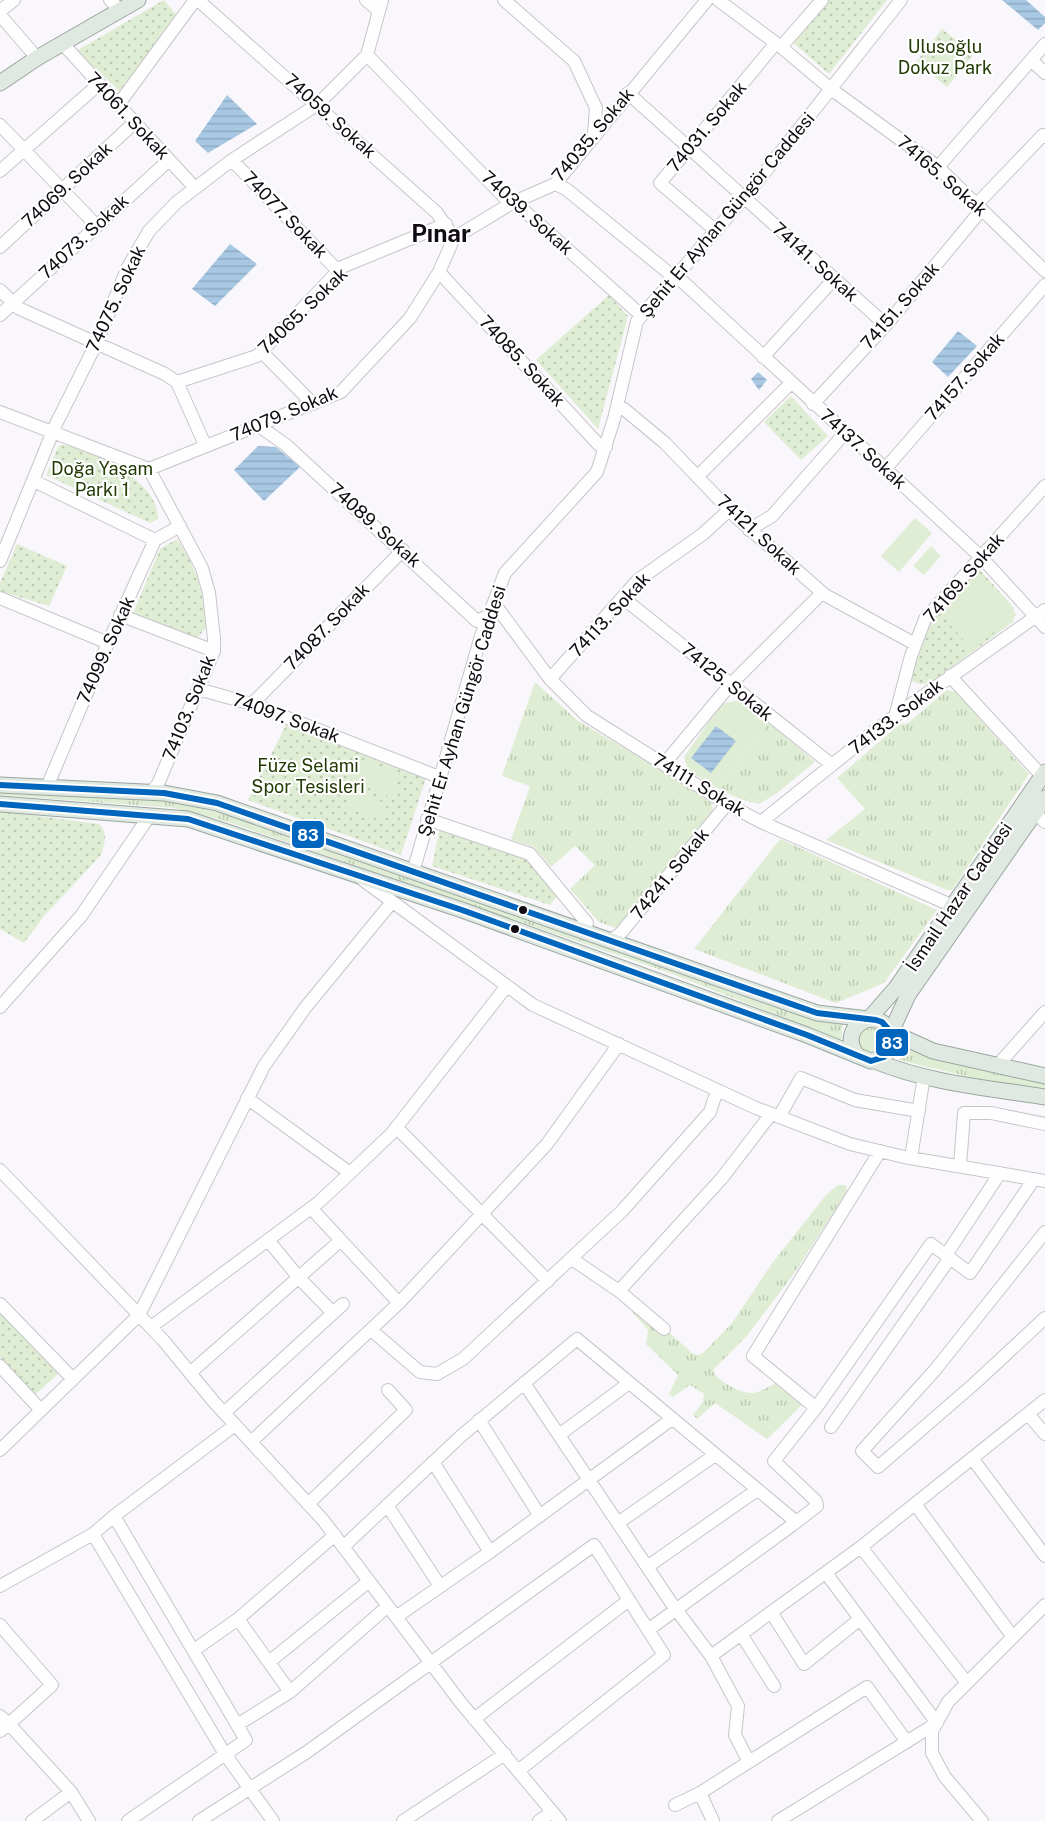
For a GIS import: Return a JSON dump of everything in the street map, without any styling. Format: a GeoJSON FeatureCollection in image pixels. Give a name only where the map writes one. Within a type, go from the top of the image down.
{"type":"FeatureCollection","features":[{"type":"Feature","properties":{"kind":"main road"},"geometry":{"type":"LineString","coordinates":[[0,83],[115,5],[138,0]]}},
{"type":"Feature","properties":{"kind":"main road","name":"İsmail Hazar Caddesi"},"geometry":{"type":"LineString","coordinates":[[869,1019],[896,988],[1043,774]]}},
{"type":"Feature","properties":{"kind":"main road"},"geometry":{"type":"LineString","coordinates":[[0,785],[151,792],[217,803],[818,1013],[882,1022],[891,1032],[933,1051],[1045,1076]]}},
{"type":"Feature","properties":{"kind":"main road","name":"İsmail Hazar Caddesi"},"geometry":{"type":"LineString","coordinates":[[891,1032],[908,995],[1040,817],[1045,798]]}},
{"type":"Feature","properties":{"kind":"main road"},"geometry":{"type":"LineString","coordinates":[[0,804],[188,819],[549,941],[895,1069],[1045,1097]]}},
{"type":"Feature","properties":{"kind":"main road"},"geometry":{"type":"LineString","coordinates":[[858,1056],[854,1051],[851,1038],[857,1026],[869,1019]]}},
{"type":"Feature","properties":{"kind":"main road"},"geometry":{"type":"LineString","coordinates":[[875,1061],[889,1052],[893,1039],[891,1032]]}},
{"type":"Feature","properties":{"kind":"street"},"geometry":{"type":"LineString","coordinates":[[14,0],[0,13],[38,58]]}},
{"type":"Feature","properties":{"kind":"street"},"geometry":{"type":"LineString","coordinates":[[118,105],[196,0]]}},
{"type":"Feature","properties":{"kind":"street","name":"74059. Sokak"},"geometry":{"type":"LineString","coordinates":[[196,0],[318,104],[446,224],[453,238]]}},
{"type":"Feature","properties":{"kind":"street"},"geometry":{"type":"LineString","coordinates":[[366,0],[380,5],[367,55]]}},
{"type":"Feature","properties":{"kind":"street"},"geometry":{"type":"LineString","coordinates":[[504,0],[574,61],[596,108],[594,134]]}},
{"type":"Feature","properties":{"kind":"street","name":"74035. Sokak"},"geometry":{"type":"LineString","coordinates":[[453,238],[512,203],[555,184],[707,0]]}},
{"type":"Feature","properties":{"kind":"street","name":"74165. Sokak"},"geometry":{"type":"LineString","coordinates":[[718,0],[779,45],[831,89],[938,167],[1045,271]]}},
{"type":"Feature","properties":{"kind":"street","name":"74031. Sokak"},"geometry":{"type":"LineString","coordinates":[[716,231],[660,183],[779,45],[822,0]]}},
{"type":"Feature","properties":{"kind":"street","name":"Şehit Er Ayhan Güngör Caddesi"},"geometry":{"type":"LineString","coordinates":[[413,872],[488,616],[505,573],[597,472],[617,408],[637,321],[745,197],[901,0]]}},
{"type":"Feature","properties":{"kind":"street","name":"74061. Sokak"},"geometry":{"type":"LineString","coordinates":[[62,43],[195,188]]}},
{"type":"Feature","properties":{"kind":"street"},"geometry":{"type":"LineString","coordinates":[[938,167],[1045,44]]}},
{"type":"Feature","properties":{"kind":"street","name":"74075. Sokak"},"geometry":{"type":"LineString","coordinates":[[0,561],[128,267],[149,231],[177,202],[232,160],[318,104],[367,55]]}},
{"type":"Feature","properties":{"kind":"street","name":"74039. Sokak"},"geometry":{"type":"LineString","coordinates":[[367,55],[512,203],[520,207],[641,315]]}},
{"type":"Feature","properties":{"kind":"street"},"geometry":{"type":"LineString","coordinates":[[1031,60],[1045,73]]}},
{"type":"Feature","properties":{"kind":"street"},"geometry":{"type":"LineString","coordinates":[[0,171],[99,84]]}},
{"type":"Feature","properties":{"kind":"street","name":"74141. Sokak"},"geometry":{"type":"LineString","coordinates":[[628,93],[688,150],[745,197],[886,325]]}},
{"type":"Feature","properties":{"kind":"street","name":"74069. Sokak"},"geometry":{"type":"LineString","coordinates":[[0,247],[134,123]]}},
{"type":"Feature","properties":{"kind":"street"},"geometry":{"type":"LineString","coordinates":[[0,124],[96,225]]}},
{"type":"Feature","properties":{"kind":"street","name":"74151. Sokak"},"geometry":{"type":"LineString","coordinates":[[813,404],[886,325],[978,214],[977,204],[1043,135],[1045,137]]}},
{"type":"Feature","properties":{"kind":"street","name":"74073. Sokak"},"geometry":{"type":"LineString","coordinates":[[0,315],[169,160]]}},
{"type":"Feature","properties":{"kind":"street","name":"74077. Sokak"},"geometry":{"type":"LineString","coordinates":[[232,160],[338,271]]}},
{"type":"Feature","properties":{"kind":"street","name":"74137. Sokak"},"geometry":{"type":"LineString","coordinates":[[555,184],[566,189],[676,278],[982,558],[1040,613],[1045,627]]}},
{"type":"Feature","properties":{"kind":"street","name":"74065. Sokak"},"geometry":{"type":"LineString","coordinates":[[177,382],[257,356],[338,271],[446,224]]}},
{"type":"Feature","properties":{"kind":"street","name":"74079. Sokak"},"geometry":{"type":"LineString","coordinates":[[149,469],[341,392],[410,318],[439,272],[453,238]]}},
{"type":"Feature","properties":{"kind":"street","name":"74085. Sokak"},"geometry":{"type":"LineString","coordinates":[[439,272],[598,444],[606,447]]}},
{"type":"Feature","properties":{"kind":"street"},"geometry":{"type":"LineString","coordinates":[[763,357],[834,279]]}},
{"type":"Feature","properties":{"kind":"street","name":"74157. Sokak"},"geometry":{"type":"LineString","coordinates":[[885,469],[1045,285]]}},
{"type":"Feature","properties":{"kind":"street"},"geometry":{"type":"LineString","coordinates":[[0,290],[18,308],[165,374],[177,382],[205,445]]}},
{"type":"Feature","properties":{"kind":"street"},"geometry":{"type":"LineString","coordinates":[[262,352],[314,404]]}},
{"type":"Feature","properties":{"kind":"street"},"geometry":{"type":"LineString","coordinates":[[698,476],[790,384]]}},
{"type":"Feature","properties":{"kind":"street","name":"74121. Sokak"},"geometry":{"type":"LineString","coordinates":[[617,408],[624,410],[665,443],[749,530],[822,592],[915,644]]}},
{"type":"Feature","properties":{"kind":"street"},"geometry":{"type":"LineString","coordinates":[[0,412],[149,469]]}},
{"type":"Feature","properties":{"kind":"street","name":"74089. Sokak"},"geometry":{"type":"LineString","coordinates":[[259,426],[286,445],[403,550],[477,621],[488,616]]}},
{"type":"Feature","properties":{"kind":"street"},"geometry":{"type":"LineString","coordinates":[[749,530],[772,516],[845,433]]}},
{"type":"Feature","properties":{"kind":"street","name":"74103. Sokak"},"geometry":{"type":"LineString","coordinates":[[149,469],[202,568],[209,593],[214,651],[158,784],[151,792]]}},
{"type":"Feature","properties":{"kind":"street"},"geometry":{"type":"LineString","coordinates":[[34,481],[155,540],[180,526]]}},
{"type":"Feature","properties":{"kind":"street","name":"74169. Sokak"},"geometry":{"type":"LineString","coordinates":[[894,717],[915,644],[925,619],[1045,486]]}},
{"type":"Feature","properties":{"kind":"street","name":"74113. Sokak"},"geometry":{"type":"LineString","coordinates":[[550,679],[638,580],[704,534],[729,510]]}},
{"type":"Feature","properties":{"kind":"street","name":"74099. Sokak"},"geometry":{"type":"LineString","coordinates":[[47,787],[108,642],[155,540]]}},
{"type":"Feature","properties":{"kind":"street","name":"74087. Sokak"},"geometry":{"type":"LineString","coordinates":[[252,704],[403,550]]}},
{"type":"Feature","properties":{"kind":"street"},"geometry":{"type":"LineString","coordinates":[[664,764],[730,685],[822,592]]}},
{"type":"Feature","properties":{"kind":"street"},"geometry":{"type":"LineString","coordinates":[[0,598],[108,642]]}},
{"type":"Feature","properties":{"kind":"street","name":"74125. Sokak"},"geometry":{"type":"LineString","coordinates":[[623,598],[832,765]]}},
{"type":"Feature","properties":{"kind":"street","name":"74111. Sokak"},"geometry":{"type":"LineString","coordinates":[[488,616],[499,610],[550,679],[587,716],[727,804],[761,822],[953,906]]}},
{"type":"Feature","properties":{"kind":"street","name":"74133. Sokak"},"geometry":{"type":"LineString","coordinates":[[761,822],[894,717],[1040,613]]}},
{"type":"Feature","properties":{"kind":"street"},"geometry":{"type":"LineString","coordinates":[[120,615],[214,651]]}},
{"type":"Feature","properties":{"kind":"street"},"geometry":{"type":"LineString","coordinates":[[950,676],[1043,774]]}},
{"type":"Feature","properties":{"kind":"street","name":"74097. Sokak"},"geometry":{"type":"LineString","coordinates":[[198,689],[252,704],[439,777]]}},
{"type":"Feature","properties":{"kind":"street","name":"74241. Sokak"},"geometry":{"type":"LineString","coordinates":[[609,941],[620,934],[727,804]]}},
{"type":"Feature","properties":{"kind":"street"},"geometry":{"type":"LineString","coordinates":[[0,1007],[81,916],[150,815]]}},
{"type":"Feature","properties":{"kind":"street"},"geometry":{"type":"LineString","coordinates":[[427,819],[530,854],[587,923],[585,932]]}},
{"type":"Feature","properties":{"kind":"street"},"geometry":{"type":"LineString","coordinates":[[357,875],[533,1005],[775,1116],[850,1143],[880,1151],[1040,1180],[970,1273],[931,1244],[816,1408],[774,1461],[816,1501],[817,1506],[648,1630]]}},
{"type":"Feature","properties":{"kind":"street"},"geometry":{"type":"LineString","coordinates":[[0,1450],[139,1315],[264,1066],[305,1008],[392,902]]}},
{"type":"Feature","properties":{"kind":"street"},"geometry":{"type":"LineString","coordinates":[[151,1327],[311,1208],[350,1173],[396,1127],[506,987]]}},
{"type":"Feature","properties":{"kind":"street"},"geometry":{"type":"LineString","coordinates":[[997,1065],[1045,1012]]}},
{"type":"Feature","properties":{"kind":"street"},"geometry":{"type":"LineString","coordinates":[[251,1442],[399,1303],[547,1144],[619,1044]]}},
{"type":"Feature","properties":{"kind":"street"},"geometry":{"type":"LineString","coordinates":[[911,1158],[924,1076]]}},
{"type":"Feature","properties":{"kind":"street"},"geometry":{"type":"LineString","coordinates":[[619,1291],[775,1116],[801,1078],[855,1100],[919,1111]]}},
{"type":"Feature","properties":{"kind":"street"},"geometry":{"type":"LineString","coordinates":[[371,1330],[420,1372],[437,1374],[463,1359],[622,1211],[710,1112],[717,1090]]}},
{"type":"Feature","properties":{"kind":"street"},"geometry":{"type":"LineString","coordinates":[[247,1098],[350,1173]]}},
{"type":"Feature","properties":{"kind":"street"},"geometry":{"type":"LineString","coordinates":[[960,1166],[964,1113],[991,1113],[1045,1124]]}},
{"type":"Feature","properties":{"kind":"street"},"geometry":{"type":"LineString","coordinates":[[396,1127],[548,1281]]}},
{"type":"Feature","properties":{"kind":"street"},"geometry":{"type":"LineString","coordinates":[[816,1408],[753,1356],[880,1151]]}},
{"type":"Feature","properties":{"kind":"street"},"geometry":{"type":"LineString","coordinates":[[0,1170],[151,1327],[224,1413],[334,1535],[474,1719],[556,1817],[539,1821]]}},
{"type":"Feature","properties":{"kind":"street"},"geometry":{"type":"LineString","coordinates":[[831,1427],[948,1257],[1000,1173]]}},
{"type":"Feature","properties":{"kind":"street"},"geometry":{"type":"LineString","coordinates":[[311,1208],[399,1303]]}},
{"type":"Feature","properties":{"kind":"street"},"geometry":{"type":"LineString","coordinates":[[1045,1232],[935,1370],[862,1451],[878,1467],[974,1384],[1045,1318]]}},
{"type":"Feature","properties":{"kind":"street"},"geometry":{"type":"LineString","coordinates":[[268,1240],[300,1279],[333,1313]]}},
{"type":"Feature","properties":{"kind":"street"},"geometry":{"type":"LineString","coordinates":[[190,1373],[300,1279],[340,1240]]}},
{"type":"Feature","properties":{"kind":"street"},"geometry":{"type":"LineString","coordinates":[[572,1259],[619,1291],[664,1329]]}},
{"type":"Feature","properties":{"kind":"street"},"geometry":{"type":"LineString","coordinates":[[0,1304],[72,1378]]}},
{"type":"Feature","properties":{"kind":"street"},"geometry":{"type":"LineString","coordinates":[[224,1413],[343,1304]]}},
{"type":"Feature","properties":{"kind":"street"},"geometry":{"type":"LineString","coordinates":[[886,1310],[903,1324]]}},
{"type":"Feature","properties":{"kind":"street"},"geometry":{"type":"LineString","coordinates":[[343,1546],[479,1420],[577,1339],[794,1520],[791,1526]]}},
{"type":"Feature","properties":{"kind":"street"},"geometry":{"type":"LineString","coordinates":[[0,1366],[40,1409]]}},
{"type":"Feature","properties":{"kind":"street"},"geometry":{"type":"LineString","coordinates":[[524,1383],[676,1609],[711,1656],[738,1706],[735,1735],[749,1762]]}},
{"type":"Feature","properties":{"kind":"street"},"geometry":{"type":"LineString","coordinates":[[559,1435],[629,1383]]}},
{"type":"Feature","properties":{"kind":"street"},"geometry":{"type":"LineString","coordinates":[[308,1504],[406,1410],[388,1390]]}},
{"type":"Feature","properties":{"kind":"street"},"geometry":{"type":"LineString","coordinates":[[711,1656],[861,1547],[1045,1400]]}},
{"type":"Feature","properties":{"kind":"street"},"geometry":{"type":"LineString","coordinates":[[1028,1414],[1045,1434]]}},
{"type":"Feature","properties":{"kind":"street"},"geometry":{"type":"LineString","coordinates":[[396,1617],[590,1481],[672,1419]]}},
{"type":"Feature","properties":{"kind":"street"},"geometry":{"type":"LineString","coordinates":[[479,1420],[540,1516]]}},
{"type":"Feature","properties":{"kind":"street"},"geometry":{"type":"LineString","coordinates":[[0,1586],[93,1534],[235,1425]]}},
{"type":"Feature","properties":{"kind":"street"},"geometry":{"type":"LineString","coordinates":[[618,1523],[715,1455]]}},
{"type":"Feature","properties":{"kind":"street"},"geometry":{"type":"LineString","coordinates":[[972,1458],[1045,1556]]}},
{"type":"Feature","properties":{"kind":"street"},"geometry":{"type":"LineString","coordinates":[[433,1462],[490,1552]]}},
{"type":"Feature","properties":{"kind":"street"},"geometry":{"type":"LineString","coordinates":[[648,1567],[757,1490]]}},
{"type":"Feature","properties":{"kind":"street"},"geometry":{"type":"LineString","coordinates":[[915,1504],[1013,1637]]}},
{"type":"Feature","properties":{"kind":"street"},"geometry":{"type":"LineString","coordinates":[[387,1505],[440,1586]]}},
{"type":"Feature","properties":{"kind":"street"},"geometry":{"type":"LineString","coordinates":[[114,1516],[246,1740],[128,1821]]}},
{"type":"Feature","properties":{"kind":"street"},"geometry":{"type":"LineString","coordinates":[[93,1534],[225,1754],[273,1821]]}},
{"type":"Feature","properties":{"kind":"street"},"geometry":{"type":"LineString","coordinates":[[194,1650],[238,1618],[334,1535]]}},
{"type":"Feature","properties":{"kind":"street"},"geometry":{"type":"LineString","coordinates":[[199,1821],[252,1789],[594,1545],[664,1655],[518,1772]]}},
{"type":"Feature","properties":{"kind":"street"},"geometry":{"type":"LineString","coordinates":[[861,1547],[967,1683]]}},
{"type":"Feature","properties":{"kind":"street"},"geometry":{"type":"LineString","coordinates":[[826,1573],[937,1723]]}},
{"type":"Feature","properties":{"kind":"street"},"geometry":{"type":"LineString","coordinates":[[269,1662],[369,1581]]}},
{"type":"Feature","properties":{"kind":"street"},"geometry":{"type":"LineString","coordinates":[[474,1719],[629,1600]]}},
{"type":"Feature","properties":{"kind":"street"},"geometry":{"type":"LineString","coordinates":[[982,1821],[945,1777],[932,1752],[932,1731],[948,1702],[1045,1605]]}},
{"type":"Feature","properties":{"kind":"street"},"geometry":{"type":"LineString","coordinates":[[237,1725],[290,1692],[388,1606]]}},
{"type":"Feature","properties":{"kind":"street"},"geometry":{"type":"LineString","coordinates":[[771,1612],[804,1664],[860,1619]]}},
{"type":"Feature","properties":{"kind":"street"},"geometry":{"type":"LineString","coordinates":[[238,1618],[290,1692]]}},
{"type":"Feature","properties":{"kind":"street"},"geometry":{"type":"LineString","coordinates":[[0,1625],[52,1685],[3,1724],[71,1792],[90,1821]]}},
{"type":"Feature","properties":{"kind":"street"},"geometry":{"type":"LineString","coordinates":[[741,1634],[774,1686]]}},
{"type":"Feature","properties":{"kind":"street"},"geometry":{"type":"LineString","coordinates":[[675,1805],[700,1793],[867,1687],[907,1742]]}},
{"type":"Feature","properties":{"kind":"street"},"geometry":{"type":"LineString","coordinates":[[778,1821],[937,1723]]}},
{"type":"Feature","properties":{"kind":"street"},"geometry":{"type":"LineString","coordinates":[[403,1821],[505,1754]]}},
{"type":"Feature","properties":{"kind":"street"},"geometry":{"type":"LineString","coordinates":[[32,1821],[71,1792]]}},
{"type":"Feature","properties":{"kind":"street"},"geometry":{"type":"LineString","coordinates":[[700,1793],[712,1821]]}},
{"type":"Feature","properties":{"kind":"green space"},"geometry":{"type":"Polygon","coordinates":[[[164,0],[181,20],[125,96],[76,51],[164,0]]]}},
{"type":"Feature","properties":{"kind":"green space"},"geometry":{"type":"Polygon","coordinates":[[[828,0],[887,0],[829,74],[792,42],[828,0]]]}},
{"type":"Feature","properties":{"kind":"green space","name":"Ulusoğlu Dokuz Park"},"geometry":{"type":"Polygon","coordinates":[[[942,29],[974,54],[947,87],[916,62],[942,29]]]}},
{"type":"Feature","properties":{"kind":"green space"},"geometry":{"type":"Polygon","coordinates":[[[946,36],[969,64],[953,76],[931,49],[946,36]]]}},
{"type":"Feature","properties":{"kind":"green space"},"geometry":{"type":"Polygon","coordinates":[[[609,295],[628,316],[598,429],[536,360],[609,295]]]}},
{"type":"Feature","properties":{"kind":"green space"},"geometry":{"type":"Polygon","coordinates":[[[791,396],[828,436],[801,460],[764,422],[791,396]]]}},
{"type":"Feature","properties":{"kind":"green space","name":"Doğa Yaşam Parkı 1"},"geometry":{"type":"Polygon","coordinates":[[[59,445],[88,451],[105,459],[136,480],[156,506],[158,519],[150,523],[46,475],[59,445]]]}},
{"type":"Feature","properties":{"kind":"green space"},"geometry":{"type":"Polygon","coordinates":[[[915,518],[932,533],[899,572],[881,556],[915,518]]]}},
{"type":"Feature","properties":{"kind":"green space"},"geometry":{"type":"Polygon","coordinates":[[[177,539],[198,580],[208,626],[195,640],[133,613],[160,549],[177,539]]]}},
{"type":"Feature","properties":{"kind":"green space"},"geometry":{"type":"Polygon","coordinates":[[[17,544],[67,566],[49,606],[0,591],[0,583],[17,544]]]}},
{"type":"Feature","properties":{"kind":"green space"},"geometry":{"type":"Polygon","coordinates":[[[931,546],[941,556],[924,575],[913,566],[931,546]]]}},
{"type":"Feature","properties":{"kind":"green space"},"geometry":{"type":"Polygon","coordinates":[[[979,569],[1014,608],[1013,622],[929,684],[920,684],[910,680],[931,622],[979,569]]]}},
{"type":"Feature","properties":{"kind":"green space"},"geometry":{"type":"Polygon","coordinates":[[[977,571],[1017,615],[971,649],[941,614],[977,571]]]}},
{"type":"Feature","properties":{"kind":"green space"},"geometry":{"type":"Polygon","coordinates":[[[535,682],[578,721],[710,798],[713,810],[616,928],[599,922],[570,889],[595,865],[575,846],[551,867],[534,847],[511,840],[530,786],[502,776],[535,682]]]}},
{"type":"Feature","properties":{"kind":"green space"},"geometry":{"type":"Polygon","coordinates":[[[947,690],[956,692],[1029,774],[952,890],[947,890],[826,840],[865,809],[837,778],[900,724],[907,724],[947,690]]]}},
{"type":"Feature","properties":{"kind":"green space"},"geometry":{"type":"Polygon","coordinates":[[[738,700],[769,722],[719,789],[688,770],[684,757],[721,704],[738,700]]]}},
{"type":"Feature","properties":{"kind":"green space"},"geometry":{"type":"Polygon","coordinates":[[[769,722],[815,762],[776,794],[759,804],[740,799],[719,789],[769,722]]]}},
{"type":"Feature","properties":{"kind":"green space","name":"Füze Selami Spor Tesisleri"},"geometry":{"type":"Polygon","coordinates":[[[287,723],[426,778],[401,855],[248,800],[287,723]]]}},
{"type":"Feature","properties":{"kind":"green space"},"geometry":{"type":"Polygon","coordinates":[[[360,759],[400,775],[391,797],[351,781],[360,759]]]}},
{"type":"Feature","properties":{"kind":"green space"},"geometry":{"type":"Polygon","coordinates":[[[0,790],[176,802],[224,814],[820,1021],[843,1024],[841,1040],[667,972],[222,820],[175,808],[0,795],[0,790]]]}},
{"type":"Feature","properties":{"kind":"green space"},"geometry":{"type":"Polygon","coordinates":[[[352,791],[387,804],[381,820],[346,806],[352,791]]]}},
{"type":"Feature","properties":{"kind":"green space"},"geometry":{"type":"Polygon","coordinates":[[[0,811],[99,824],[105,835],[101,855],[44,916],[24,943],[0,929],[0,811]]]}},
{"type":"Feature","properties":{"kind":"green space"},"geometry":{"type":"Polygon","coordinates":[[[440,828],[530,857],[558,895],[550,905],[432,866],[440,828]]]}},
{"type":"Feature","properties":{"kind":"green space"},"geometry":{"type":"Polygon","coordinates":[[[780,839],[937,910],[884,983],[836,1003],[694,949],[780,839]]]}},
{"type":"Feature","properties":{"kind":"green space"},"geometry":{"type":"Polygon","coordinates":[[[871,1028],[880,1031],[883,1040],[880,1049],[871,1052],[862,1049],[859,1040],[862,1031],[871,1028]]]}},
{"type":"Feature","properties":{"kind":"green space"},"geometry":{"type":"Polygon","coordinates":[[[904,1045],[932,1057],[1045,1084],[1045,1090],[987,1081],[899,1060],[904,1045]]]}},
{"type":"Feature","properties":{"kind":"green space"},"geometry":{"type":"Polygon","coordinates":[[[838,1185],[846,1185],[847,1192],[793,1275],[746,1337],[713,1370],[724,1382],[749,1393],[761,1391],[781,1380],[803,1404],[767,1439],[715,1403],[697,1419],[693,1415],[703,1402],[704,1394],[690,1385],[673,1397],[669,1394],[678,1375],[646,1344],[648,1330],[633,1313],[634,1301],[692,1353],[698,1355],[703,1353],[732,1323],[773,1262],[827,1194],[838,1185]]]}},
{"type":"Feature","properties":{"kind":"green space"},"geometry":{"type":"Polygon","coordinates":[[[0,1312],[59,1373],[35,1395],[0,1357],[0,1312]]]}},
{"type":"Feature","properties":{"kind":"water"},"geometry":{"type":"Polygon","coordinates":[[[1002,0],[1026,0],[1045,17],[1045,23],[1038,30],[1002,0]]]}},
{"type":"Feature","properties":{"kind":"water"},"geometry":{"type":"Polygon","coordinates":[[[227,95],[257,124],[208,153],[195,141],[227,95]]]}},
{"type":"Feature","properties":{"kind":"water"},"geometry":{"type":"Polygon","coordinates":[[[230,244],[257,264],[215,306],[192,289],[230,244]]]}},
{"type":"Feature","properties":{"kind":"water"},"geometry":{"type":"Polygon","coordinates":[[[958,331],[977,346],[948,377],[932,362],[958,331]]]}},
{"type":"Feature","properties":{"kind":"water"},"geometry":{"type":"Polygon","coordinates":[[[758,372],[767,380],[759,390],[751,379],[758,372]]]}},
{"type":"Feature","properties":{"kind":"water"},"geometry":{"type":"Polygon","coordinates":[[[258,446],[276,447],[300,467],[264,501],[234,470],[258,446]]]}},
{"type":"Feature","properties":{"kind":"water"},"geometry":{"type":"Polygon","coordinates":[[[716,726],[736,741],[711,773],[691,758],[716,726]]]}},
{"type":"Feature","properties":{"kind":"transit line","name":"83"},"geometry":{"type":"LineString","coordinates":[[0,785],[164,793],[217,803],[817,1013],[882,1022],[891,1032],[892,1046],[884,1057],[871,1061],[807,1035],[462,910],[188,819],[0,804]]}},
{"type":"Feature","properties":{"kind":"district","name":"Pınar"},"geometry":{"type":"Point","coordinates":[441,234]}}]}
